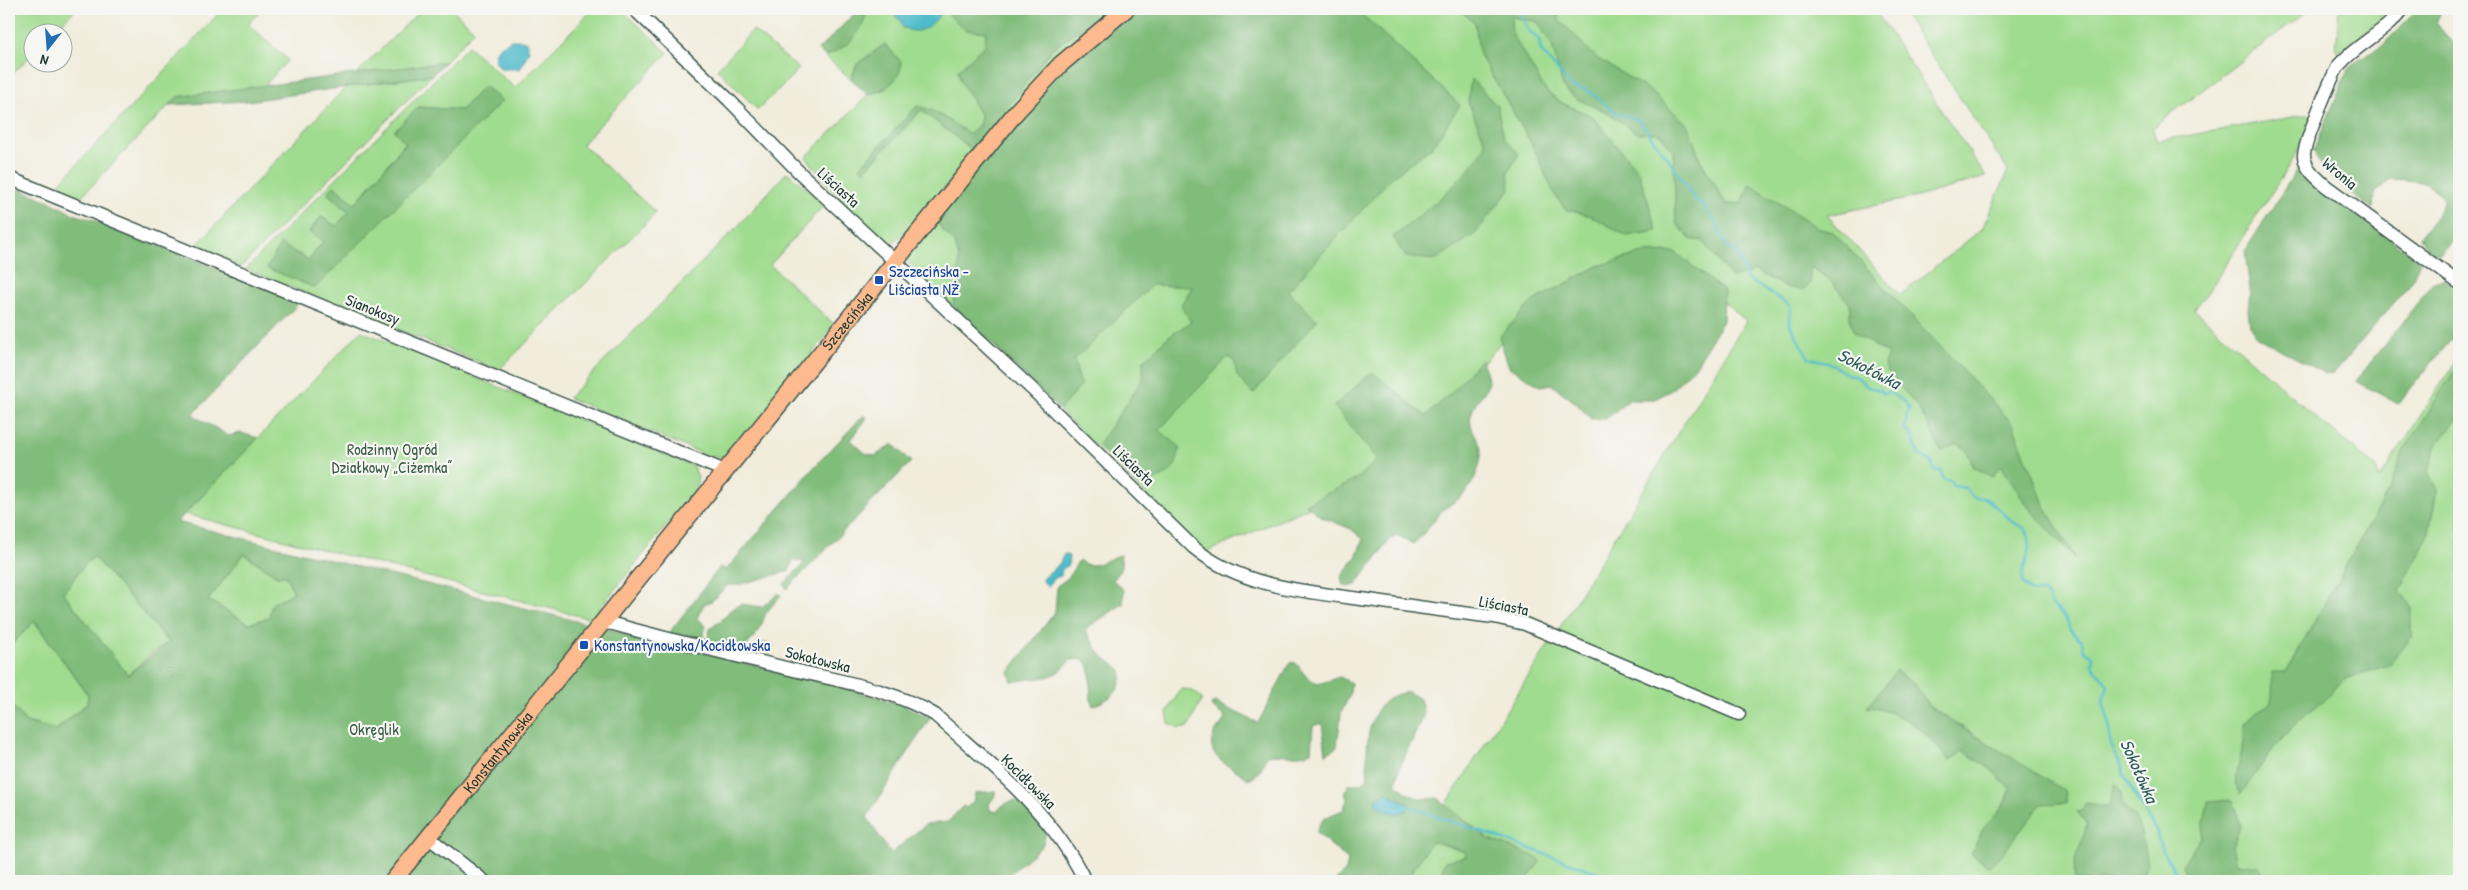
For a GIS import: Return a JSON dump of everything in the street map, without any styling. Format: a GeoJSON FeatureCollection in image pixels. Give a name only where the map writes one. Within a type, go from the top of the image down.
{"type":"FeatureCollection","features":[{"type":"Feature","properties":{"kind":"main road","name":"Szczecińska"},"geometry":{"type":"LineString","coordinates":[[602,623],[896,260],[1039,87],[1085,42],[1126,9]]}},
{"type":"Feature","properties":{"kind":"main road","name":"Konstantynowska"},"geometry":{"type":"LineString","coordinates":[[392,881],[602,623]]}},
{"type":"Feature","properties":{"kind":"street","name":"Liściasta"},"geometry":{"type":"LineString","coordinates":[[634,9],[729,100],[799,172],[896,260],[1039,396],[1193,547],[1209,559],[1244,575],[1286,589],[1494,617],[1525,624],[1739,714]]}},
{"type":"Feature","properties":{"kind":"street","name":"Wronia"},"geometry":{"type":"LineString","coordinates":[[2403,9],[2388,24],[2345,59],[2335,70],[2307,140],[2304,155],[2309,169],[2326,186],[2459,283]]}},
{"type":"Feature","properties":{"kind":"street","name":"Sianokosy"},"geometry":{"type":"LineString","coordinates":[[9,178],[725,471]]}},
{"type":"Feature","properties":{"kind":"street","name":"Sokołowska"},"geometry":{"type":"LineString","coordinates":[[602,623],[613,624],[684,644],[866,688],[914,704],[935,715]]}},
{"type":"Feature","properties":{"kind":"street","name":"Kocidłowska"},"geometry":{"type":"LineString","coordinates":[[935,715],[1005,778],[1051,826],[1068,848],[1085,881]]}},
{"type":"Feature","properties":{"kind":"street"},"geometry":{"type":"LineString","coordinates":[[428,837],[484,881]]}},
{"type":"Feature","properties":{"kind":"green space"},"geometry":{"type":"Polygon","coordinates":[[[9,9],[76,9],[63,22],[22,22],[22,64],[9,78],[9,9]]]}},
{"type":"Feature","properties":{"kind":"green space"},"geometry":{"type":"Polygon","coordinates":[[[223,9],[262,9],[248,24],[288,60],[263,87],[177,97],[78,200],[53,190],[223,9]]]}},
{"type":"Feature","properties":{"kind":"green space"},"geometry":{"type":"Polygon","coordinates":[[[422,9],[452,9],[474,30],[445,62],[355,75],[422,9]]]}},
{"type":"Feature","properties":{"kind":"green space"},"geometry":{"type":"Polygon","coordinates":[[[593,9],[621,9],[668,53],[582,144],[656,213],[499,370],[246,269],[468,46],[515,88],[593,9]],[[502,101],[461,110],[418,107],[406,142],[355,204],[334,186],[327,193],[349,212],[336,226],[321,217],[309,231],[324,240],[309,260],[280,244],[315,288],[502,101]]]}},
{"type":"Feature","properties":{"kind":"green space"},"geometry":{"type":"Polygon","coordinates":[[[859,9],[869,9],[860,30],[844,46],[825,56],[818,50],[859,9]]]}},
{"type":"Feature","properties":{"kind":"green space"},"geometry":{"type":"Polygon","coordinates":[[[860,9],[1874,9],[1986,177],[1917,197],[1827,215],[1900,295],[1982,229],[2008,171],[1901,9],[2310,9],[2152,128],[2157,141],[2310,114],[2312,117],[2297,153],[2207,294],[2194,309],[2314,416],[2376,466],[2379,480],[2459,356],[2459,881],[1397,881],[1562,624],[1746,321],[1667,252],[1532,307],[1444,407],[1358,486],[1205,553],[904,258],[998,139],[981,122],[970,134],[917,106],[864,171],[921,110],[974,151],[913,227],[889,245],[841,201],[806,157],[868,95],[886,89],[901,62],[885,44],[857,64],[851,79],[825,56],[844,44],[860,29],[862,21],[860,9]]]}},
{"type":"Feature","properties":{"kind":"green space"},"geometry":{"type":"Polygon","coordinates":[[[954,9],[1109,9],[1052,49],[974,151],[921,110],[864,171],[860,167],[917,106],[934,111],[970,134],[979,126],[981,116],[960,80],[958,70],[985,45],[986,32],[966,30],[949,15],[954,9]]]}},
{"type":"Feature","properties":{"kind":"green space"},"geometry":{"type":"Polygon","coordinates":[[[1136,9],[1356,9],[1460,105],[1432,147],[1392,177],[1288,291],[1317,320],[1253,394],[1237,376],[1234,361],[1228,357],[1159,430],[1180,447],[1176,464],[1168,473],[1141,486],[1098,445],[1143,379],[1143,361],[1169,336],[1191,322],[1181,305],[1192,287],[1152,285],[1074,360],[1081,386],[1060,409],[953,306],[959,264],[958,255],[956,247],[941,229],[937,218],[1051,84],[1093,43],[1136,9]]]}},
{"type":"Feature","properties":{"kind":"green space"},"geometry":{"type":"Polygon","coordinates":[[[1459,9],[1557,9],[1559,20],[1597,58],[1649,90],[1687,124],[1700,159],[1726,204],[1742,203],[1750,184],[1820,229],[1833,232],[2013,424],[2045,507],[2076,559],[2028,507],[2001,465],[1992,477],[1974,467],[1966,449],[1957,444],[1941,451],[1920,411],[1884,365],[1888,354],[1854,333],[1850,320],[1850,304],[1827,277],[1810,267],[1810,283],[1803,290],[1785,287],[1756,271],[1732,278],[1702,241],[1690,239],[1676,223],[1673,150],[1659,133],[1636,133],[1607,112],[1577,99],[1563,87],[1552,46],[1538,22],[1511,17],[1512,34],[1546,91],[1562,103],[1592,116],[1639,172],[1657,231],[1627,236],[1591,216],[1565,209],[1555,195],[1529,139],[1480,56],[1475,23],[1459,9]]]}},
{"type":"Feature","properties":{"kind":"green space"},"geometry":{"type":"Polygon","coordinates":[[[2339,9],[2395,9],[2339,52],[2336,51],[2339,9]]]}},
{"type":"Feature","properties":{"kind":"green space"},"geometry":{"type":"Polygon","coordinates":[[[2418,9],[2442,9],[2436,23],[2459,51],[2459,231],[2442,253],[2430,253],[2420,237],[2442,204],[2444,198],[2438,192],[2420,182],[2390,179],[2374,194],[2373,209],[2347,191],[2332,177],[2313,152],[2348,69],[2359,59],[2381,47],[2418,9]]]}},
{"type":"Feature","properties":{"kind":"green space"},"geometry":{"type":"Polygon","coordinates":[[[753,30],[799,69],[758,110],[717,69],[753,30]]]}},
{"type":"Feature","properties":{"kind":"green space"},"geometry":{"type":"Polygon","coordinates":[[[885,44],[901,62],[901,69],[891,84],[868,95],[851,79],[857,64],[885,44]]]}},
{"type":"Feature","properties":{"kind":"green space"},"geometry":{"type":"Polygon","coordinates":[[[445,62],[432,75],[248,101],[169,105],[177,97],[445,62]]]}},
{"type":"Feature","properties":{"kind":"green space"},"geometry":{"type":"Polygon","coordinates":[[[432,75],[241,267],[194,248],[346,87],[432,75]]]}},
{"type":"Feature","properties":{"kind":"green space"},"geometry":{"type":"Polygon","coordinates":[[[1471,79],[1497,106],[1504,138],[1519,154],[1508,172],[1510,189],[1475,234],[1435,260],[1406,257],[1393,237],[1458,181],[1470,168],[1486,144],[1468,102],[1471,79]]]}},
{"type":"Feature","properties":{"kind":"green space"},"geometry":{"type":"Polygon","coordinates":[[[484,86],[502,101],[315,288],[267,268],[280,244],[309,260],[324,241],[309,232],[321,217],[336,226],[349,212],[327,193],[334,186],[355,204],[406,143],[394,131],[418,107],[461,110],[484,86]]]}},
{"type":"Feature","properties":{"kind":"green space"},"geometry":{"type":"Polygon","coordinates":[[[2299,166],[2316,185],[2420,261],[2411,283],[2334,373],[2325,374],[2256,336],[2250,326],[2248,310],[2250,290],[2245,251],[2299,166]]]}},
{"type":"Feature","properties":{"kind":"green space"},"geometry":{"type":"Polygon","coordinates":[[[787,172],[825,204],[770,265],[835,325],[732,452],[721,457],[708,456],[568,398],[739,225],[787,172]]]}},
{"type":"Feature","properties":{"kind":"green space","name":"Okręglik"},"geometry":{"type":"Polygon","coordinates":[[[9,185],[49,201],[73,214],[104,223],[120,233],[150,242],[300,302],[193,414],[228,436],[241,433],[258,438],[177,522],[846,688],[903,705],[930,718],[867,817],[888,850],[892,853],[926,824],[948,822],[963,806],[966,808],[973,802],[975,793],[995,791],[995,796],[989,804],[990,810],[995,812],[1011,801],[1018,801],[1024,804],[1036,815],[1047,830],[1042,846],[1001,881],[496,881],[478,867],[466,881],[9,881],[9,702],[26,722],[56,730],[87,704],[88,695],[35,621],[9,647],[9,185]],[[244,554],[208,600],[249,624],[269,617],[272,604],[294,592],[285,575],[277,576],[244,554]],[[94,557],[86,563],[63,593],[128,675],[169,642],[94,557]]]}},
{"type":"Feature","properties":{"kind":"green space"},"geometry":{"type":"Polygon","coordinates":[[[1675,252],[1724,291],[1723,321],[1695,367],[1670,391],[1653,400],[1629,400],[1606,419],[1591,419],[1576,403],[1551,384],[1540,386],[1509,367],[1499,337],[1532,302],[1598,266],[1643,253],[1675,252]]]}},
{"type":"Feature","properties":{"kind":"green space"},"geometry":{"type":"Polygon","coordinates":[[[2445,279],[2459,293],[2459,330],[2398,404],[2356,381],[2433,283],[2445,279]]]}},
{"type":"Feature","properties":{"kind":"green space","name":"Rodzinny Ogród Działkowy „Ciżemka”"},"geometry":{"type":"Polygon","coordinates":[[[361,331],[693,466],[698,477],[696,489],[591,619],[185,514],[361,331]]]}},
{"type":"Feature","properties":{"kind":"green space"},"geometry":{"type":"Polygon","coordinates":[[[1481,359],[1488,379],[1485,390],[1474,406],[1470,420],[1481,451],[1479,467],[1471,484],[1462,496],[1441,512],[1413,544],[1397,535],[1389,541],[1356,585],[1348,587],[1343,584],[1341,577],[1356,557],[1363,539],[1351,529],[1322,517],[1305,504],[1355,480],[1377,460],[1334,406],[1372,372],[1426,416],[1451,393],[1481,359]]]}},
{"type":"Feature","properties":{"kind":"green space"},"geometry":{"type":"Polygon","coordinates":[[[2459,363],[2459,417],[2436,447],[2428,472],[2437,490],[2428,537],[2400,591],[2412,607],[2412,637],[2389,665],[2344,679],[2323,701],[2300,719],[2273,749],[2241,794],[2235,783],[2244,741],[2244,724],[2252,716],[2268,706],[2272,697],[2272,672],[2286,672],[2389,489],[2403,452],[2459,363]]]}},
{"type":"Feature","properties":{"kind":"green space"},"geometry":{"type":"Polygon","coordinates":[[[864,415],[867,418],[851,440],[865,453],[875,456],[893,444],[911,462],[787,589],[784,584],[805,562],[793,560],[789,571],[737,585],[728,585],[712,601],[704,604],[697,618],[706,626],[701,644],[670,635],[672,629],[720,567],[726,570],[817,464],[864,415]]]}},
{"type":"Feature","properties":{"kind":"green space"},"geometry":{"type":"Polygon","coordinates":[[[244,554],[277,576],[285,575],[294,592],[272,604],[269,617],[249,624],[208,600],[244,554]]]}},
{"type":"Feature","properties":{"kind":"green space"},"geometry":{"type":"Polygon","coordinates":[[[1120,555],[1121,568],[1113,580],[1124,590],[1123,604],[1085,629],[1100,654],[1121,670],[1118,689],[1110,697],[1093,706],[1089,667],[1087,662],[1080,659],[1070,660],[1058,672],[1051,675],[1012,682],[1009,672],[1055,612],[1057,586],[1068,578],[1079,560],[1088,565],[1094,565],[1120,555]]]}},
{"type":"Feature","properties":{"kind":"green space"},"geometry":{"type":"Polygon","coordinates":[[[94,557],[169,642],[155,651],[127,675],[63,592],[86,563],[94,557]]]}},
{"type":"Feature","properties":{"kind":"green space"},"geometry":{"type":"Polygon","coordinates":[[[779,593],[781,595],[766,613],[759,631],[747,645],[746,653],[706,644],[710,629],[725,617],[729,611],[741,604],[762,607],[779,593]]]}},
{"type":"Feature","properties":{"kind":"green space"},"geometry":{"type":"Polygon","coordinates":[[[34,621],[88,695],[87,703],[56,730],[26,722],[9,702],[9,647],[34,621]]]}},
{"type":"Feature","properties":{"kind":"green space"},"geometry":{"type":"Polygon","coordinates":[[[758,643],[773,644],[771,653],[752,654],[751,652],[758,643]]]}},
{"type":"Feature","properties":{"kind":"green space"},"geometry":{"type":"Polygon","coordinates":[[[1290,662],[1296,663],[1305,675],[1318,684],[1340,677],[1351,683],[1350,694],[1341,713],[1337,747],[1326,754],[1322,723],[1313,726],[1311,752],[1300,755],[1267,755],[1261,769],[1253,778],[1248,779],[1222,762],[1213,751],[1213,737],[1225,717],[1212,707],[1211,704],[1215,702],[1258,723],[1290,662]]]}},
{"type":"Feature","properties":{"kind":"green space"},"geometry":{"type":"Polygon","coordinates":[[[1896,671],[1915,685],[1930,707],[2065,791],[2067,803],[2041,804],[2004,852],[1989,866],[1971,854],[1983,829],[2002,808],[2011,789],[1989,768],[1963,751],[1949,761],[1923,732],[1904,718],[1893,713],[1867,707],[1896,671]]]}},
{"type":"Feature","properties":{"kind":"green space"},"geometry":{"type":"Polygon","coordinates":[[[1181,689],[1193,692],[1202,700],[1188,727],[1180,729],[1169,723],[1167,712],[1181,689]]]}},
{"type":"Feature","properties":{"kind":"green space"},"geometry":{"type":"Polygon","coordinates":[[[1408,692],[1420,699],[1424,714],[1399,769],[1396,783],[1415,797],[1425,799],[1438,798],[1487,838],[1536,857],[1540,862],[1526,881],[1469,881],[1464,873],[1444,873],[1442,869],[1445,861],[1465,857],[1465,852],[1432,841],[1406,881],[1335,881],[1346,871],[1348,860],[1317,833],[1318,828],[1322,820],[1343,810],[1347,800],[1345,791],[1350,784],[1361,784],[1368,778],[1368,737],[1376,712],[1394,696],[1408,692]]]}},
{"type":"Feature","properties":{"kind":"green space"},"geometry":{"type":"Polygon","coordinates":[[[2115,783],[2122,793],[2122,805],[2135,818],[2141,832],[2148,864],[2139,881],[2076,881],[2074,869],[2087,823],[2077,812],[2081,811],[2086,803],[2109,807],[2115,783]]]}},
{"type":"Feature","properties":{"kind":"green space"},"geometry":{"type":"Polygon","coordinates":[[[2232,800],[2241,825],[2232,847],[2236,863],[2259,866],[2268,881],[2244,881],[2242,877],[2222,873],[2215,881],[2188,881],[2182,866],[2201,837],[2208,802],[2232,800]]]}},
{"type":"Feature","properties":{"kind":"water"},"geometry":{"type":"Polygon","coordinates":[[[893,9],[943,9],[931,24],[919,31],[914,31],[903,28],[900,20],[892,13],[893,9]]]}},
{"type":"Feature","properties":{"kind":"water"},"geometry":{"type":"Polygon","coordinates":[[[511,40],[527,42],[529,52],[519,69],[501,69],[494,59],[496,51],[511,40]]]}},
{"type":"Feature","properties":{"kind":"water"},"geometry":{"type":"Polygon","coordinates":[[[1064,554],[1069,556],[1068,565],[1061,570],[1061,576],[1054,578],[1048,586],[1043,583],[1042,579],[1060,563],[1064,554]]]}},
{"type":"Feature","properties":{"kind":"water"},"geometry":{"type":"Polygon","coordinates":[[[1386,792],[1410,805],[1407,810],[1397,814],[1380,808],[1376,800],[1386,792]]]}},
{"type":"Feature","properties":{"kind":"waterway","name":"Sokołówka"},"geometry":{"type":"LineString","coordinates":[[1518,9],[1529,31],[1539,39],[1541,51],[1571,86],[1587,90],[1618,114],[1639,121],[1669,160],[1695,200],[1703,205],[1714,220],[1727,248],[1737,252],[1747,279],[1790,305],[1790,325],[1809,358],[1828,362],[1847,374],[1857,377],[1868,387],[1881,390],[1883,394],[1889,392],[1905,402],[1910,409],[1907,413],[1905,429],[1912,435],[1918,454],[1931,462],[1934,470],[1941,471],[1943,479],[1951,481],[1953,486],[1965,488],[1974,498],[1988,500],[2016,524],[2026,529],[2029,536],[2029,550],[2023,585],[2033,592],[2044,592],[2047,595],[2052,605],[2065,617],[2070,630],[2082,641],[2084,650],[2093,656],[2092,665],[2108,685],[2103,702],[2109,722],[2110,742],[2128,783],[2157,833],[2163,851],[2181,881]]}},
{"type":"Feature","properties":{"kind":"waterway"},"geometry":{"type":"LineString","coordinates":[[1407,806],[1608,876],[1638,881]]}},
{"type":"Feature","properties":{"kind":"place","name":"Szczecińska - Liściasta NŻ"},"geometry":{"type":"Point","coordinates":[879,280]}},
{"type":"Feature","properties":{"kind":"place","name":"Konstantynowska/Kocidłowska"},"geometry":{"type":"Point","coordinates":[584,645]}}]}
